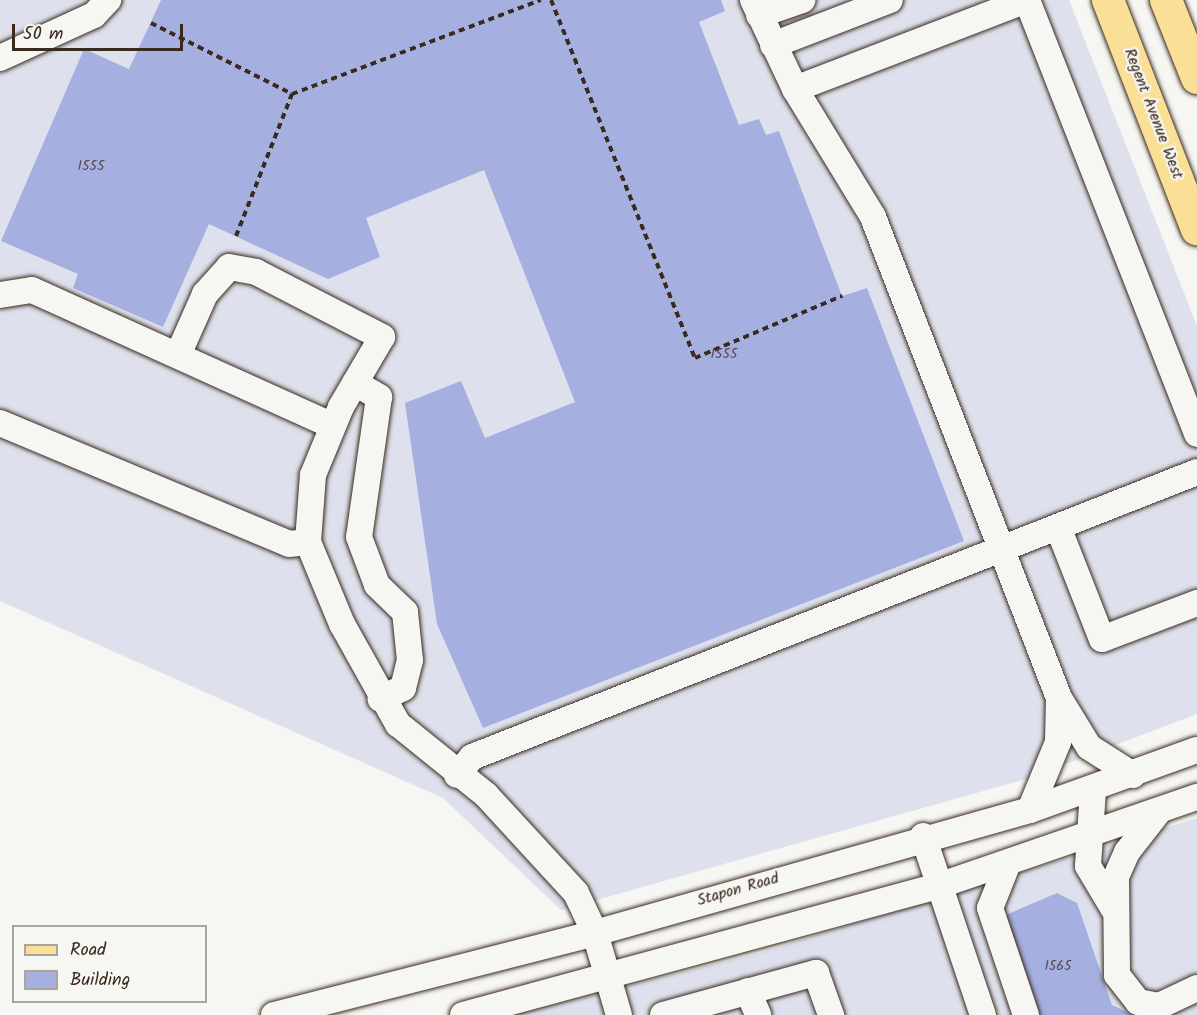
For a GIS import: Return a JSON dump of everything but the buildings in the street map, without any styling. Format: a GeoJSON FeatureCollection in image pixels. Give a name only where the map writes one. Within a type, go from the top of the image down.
{"type":"FeatureCollection","features":[{"type":"Feature","properties":{"kind":"main road","name":"Regent Avenue West"},"geometry":{"type":"LineString","coordinates":[[1108,0],[1197,229]]}},
{"type":"Feature","properties":{"kind":"main road"},"geometry":{"type":"LineString","coordinates":[[1166,0],[1197,78]]}},
{"type":"Feature","properties":{"kind":"street"},"geometry":{"type":"LineString","coordinates":[[0,58],[93,15],[108,0]]}},
{"type":"Feature","properties":{"kind":"street"},"geometry":{"type":"LineString","coordinates":[[802,0],[756,7],[795,89],[873,217],[1059,698],[1089,747],[1133,775]]}},
{"type":"Feature","properties":{"kind":"street"},"geometry":{"type":"LineString","coordinates":[[773,45],[890,0]]}},
{"type":"Feature","properties":{"kind":"street"},"geometry":{"type":"LineString","coordinates":[[795,89],[1027,0],[1197,434]]}},
{"type":"Feature","properties":{"kind":"street"},"geometry":{"type":"LineString","coordinates":[[178,355],[215,277],[229,267],[243,268],[382,337],[333,426],[313,475],[308,542],[380,699],[398,724],[457,775],[486,795],[554,866],[576,893],[595,933],[619,1015]]}},
{"type":"Feature","properties":{"kind":"street"},"geometry":{"type":"LineString","coordinates":[[0,295],[32,290],[333,426]]}},
{"type":"Feature","properties":{"kind":"street"},"geometry":{"type":"LineString","coordinates":[[355,383],[379,397],[359,537],[376,585],[405,612],[410,660],[403,688],[380,699]]}},
{"type":"Feature","properties":{"kind":"street"},"geometry":{"type":"LineString","coordinates":[[0,423],[289,544],[308,542]]}},
{"type":"Feature","properties":{"kind":"street"},"geometry":{"type":"LineString","coordinates":[[457,775],[472,757],[1197,472]]}},
{"type":"Feature","properties":{"kind":"street"},"geometry":{"type":"LineString","coordinates":[[1058,527],[1102,639],[1197,603]]}},
{"type":"Feature","properties":{"kind":"street"},"geometry":{"type":"LineString","coordinates":[[1030,810],[1058,742],[1059,698]]}},
{"type":"Feature","properties":{"kind":"street","name":"Stapon Road"},"geometry":{"type":"LineString","coordinates":[[274,1015],[595,933],[923,836],[1030,810],[1093,790],[1197,750]]}},
{"type":"Feature","properties":{"kind":"street"},"geometry":{"type":"LineString","coordinates":[[1093,790],[1086,837],[1088,866],[1113,908]]}},
{"type":"Feature","properties":{"kind":"street"},"geometry":{"type":"LineString","coordinates":[[463,1015],[608,979],[941,885],[1197,797]]}},
{"type":"Feature","properties":{"kind":"street"},"geometry":{"type":"LineString","coordinates":[[1159,811],[1127,852],[1113,908],[1117,975],[1126,993],[1159,1006],[1197,988]]}},
{"type":"Feature","properties":{"kind":"street"},"geometry":{"type":"LineString","coordinates":[[923,836],[983,1015]]}},
{"type":"Feature","properties":{"kind":"street"},"geometry":{"type":"LineString","coordinates":[[1008,863],[990,908],[1026,1015]]}},
{"type":"Feature","properties":{"kind":"street"},"geometry":{"type":"LineString","coordinates":[[663,1015],[690,1011],[748,991],[816,973],[831,1015]]}},
{"type":"Feature","properties":{"kind":"street"},"geometry":{"type":"LineString","coordinates":[[748,991],[758,1015]]}},
{"type":"Feature","properties":{"kind":"path"},"geometry":{"type":"LineString","coordinates":[[151,23],[292,94],[541,0]]}},
{"type":"Feature","properties":{"kind":"path"},"geometry":{"type":"LineString","coordinates":[[551,0],[695,358],[842,296]]}},
{"type":"Feature","properties":{"kind":"path"},"geometry":{"type":"LineString","coordinates":[[236,236],[292,94]]}},
{"type":"Feature","properties":{"kind":"shaded area"},"geometry":{"type":"Polygon","coordinates":[[[0,0],[1069,0],[1197,326],[1197,714],[1026,779],[561,910],[443,798],[0,601],[0,0]]]}},
{"type":"Feature","properties":{"kind":"shaded area"},"geometry":{"type":"Polygon","coordinates":[[[1197,818],[1197,1015],[512,1015],[762,952],[1197,818]]]}}]}
